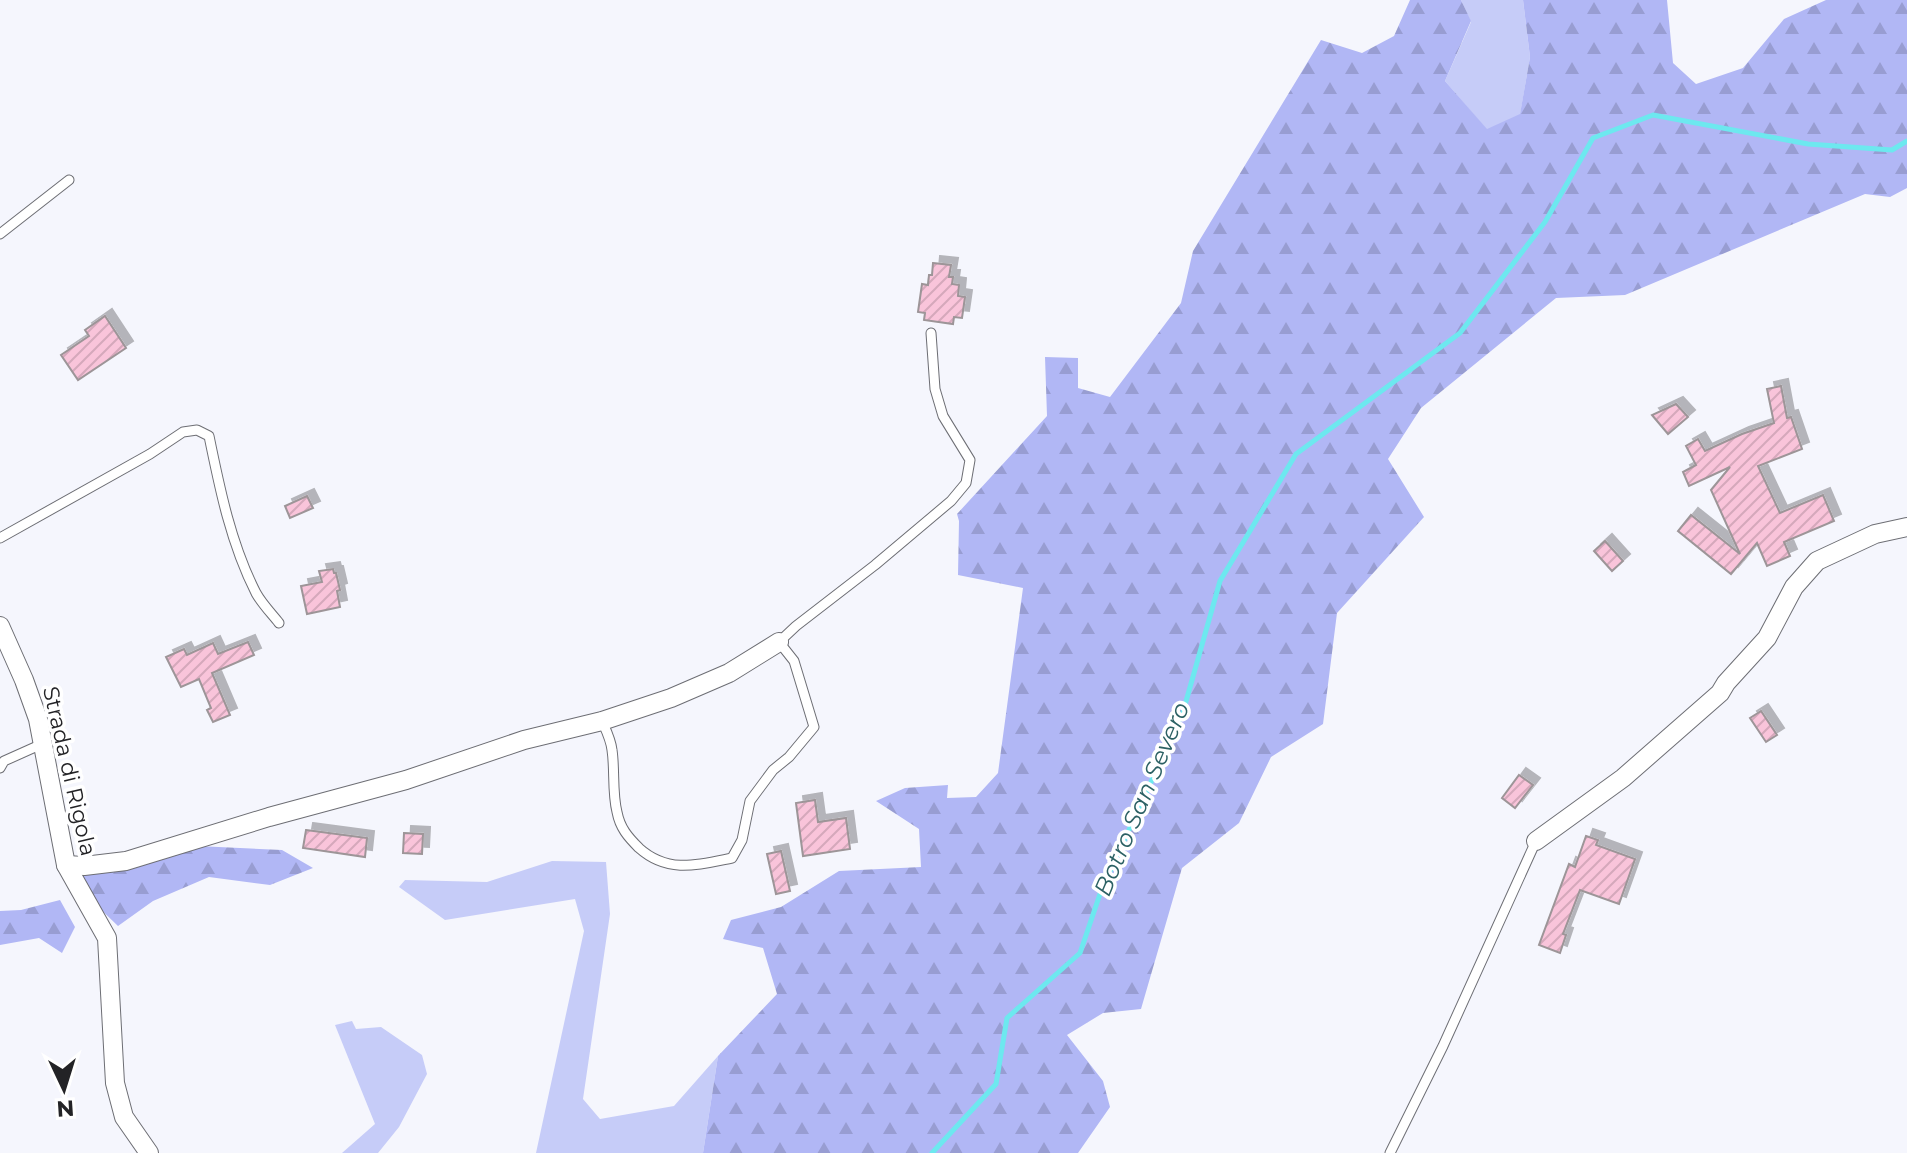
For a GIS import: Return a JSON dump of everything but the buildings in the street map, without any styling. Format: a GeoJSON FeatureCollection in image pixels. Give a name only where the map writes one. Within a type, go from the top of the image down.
{"type":"FeatureCollection","features":[{"type":"Feature","properties":{"kind":"street"},"geometry":{"type":"LineString","coordinates":[[1536,841],[1623,778],[1720,693],[1767,638],[1794,587],[1817,561],[1875,534],[1907,527]]}},
{"type":"Feature","properties":{"kind":"street","name":"Strada di Rigola"},"geometry":{"type":"LineString","coordinates":[[0,626],[38,719],[66,865],[107,938],[115,1083],[124,1117],[149,1153]]}},
{"type":"Feature","properties":{"kind":"street"},"geometry":{"type":"LineString","coordinates":[[66,865],[126,861],[269,817],[406,780],[524,740],[602,721],[671,698],[729,673],[779,642]]}},
{"type":"Feature","properties":{"kind":"lane"},"geometry":{"type":"LineString","coordinates":[[0,234],[69,180]]}},
{"type":"Feature","properties":{"kind":"lane"},"geometry":{"type":"LineString","coordinates":[[602,721],[612,747],[616,811],[625,834],[659,862],[677,866],[732,858],[742,840],[750,801],[773,770],[789,757],[814,727],[794,661],[779,642],[951,501],[966,483],[970,460],[943,416],[935,389],[931,333]]}},
{"type":"Feature","properties":{"kind":"lane"},"geometry":{"type":"LineString","coordinates":[[0,538],[150,454],[183,432],[197,430],[209,436],[222,499],[257,596],[279,623]]}},
{"type":"Feature","properties":{"kind":"lane"},"geometry":{"type":"LineString","coordinates":[[0,768],[4,761],[42,744]]}},
{"type":"Feature","properties":{"kind":"lane"},"geometry":{"type":"LineString","coordinates":[[1390,1153],[1443,1046],[1536,841]]}},
{"type":"Feature","properties":{"kind":"shaded area"},"geometry":{"type":"Polygon","coordinates":[[[1461,0],[1523,0],[1530,57],[1520,115],[1487,130],[1445,81],[1471,22],[1461,0]]]}},
{"type":"Feature","properties":{"kind":"shaded area"},"geometry":{"type":"Polygon","coordinates":[[[552,861],[606,862],[610,914],[583,1099],[600,1119],[674,1106],[718,1056],[703,1153],[536,1153],[584,931],[575,899],[445,920],[399,887],[405,880],[487,882],[552,861]]]}},
{"type":"Feature","properties":{"kind":"shaded area"},"geometry":{"type":"Polygon","coordinates":[[[352,1021],[356,1029],[381,1027],[422,1055],[427,1074],[399,1127],[378,1153],[342,1153],[375,1124],[335,1025],[352,1021]]]}},
{"type":"Feature","properties":{"kind":"green space"},"geometry":{"type":"Polygon","coordinates":[[[1410,0],[1461,0],[1471,21],[1445,81],[1487,129],[1520,114],[1530,57],[1523,0],[1667,0],[1673,63],[1696,84],[1743,68],[1784,19],[1826,0],[1907,0],[1907,188],[1890,197],[1865,194],[1625,295],[1556,298],[1421,408],[1388,459],[1424,517],[1337,613],[1323,724],[1271,757],[1239,823],[1182,868],[1141,1009],[1103,1013],[1067,1035],[1103,1081],[1110,1107],[1078,1153],[703,1153],[718,1056],[777,994],[763,948],[723,939],[731,920],[781,907],[839,871],[921,867],[919,829],[876,801],[905,788],[948,785],[947,798],[976,797],[998,773],[1023,588],[958,575],[957,514],[1047,416],[1045,357],[1078,358],[1078,388],[1110,397],[1181,303],[1193,251],[1321,40],[1362,53],[1394,36],[1410,0]]]}},
{"type":"Feature","properties":{"kind":"green space"},"geometry":{"type":"Polygon","coordinates":[[[197,846],[282,850],[313,868],[270,885],[209,877],[153,901],[118,926],[90,899],[77,871],[197,846]]]}},
{"type":"Feature","properties":{"kind":"green space"},"geometry":{"type":"Polygon","coordinates":[[[60,900],[75,927],[62,953],[39,938],[0,945],[0,911],[21,910],[60,900]]]}},
{"type":"Feature","properties":{"kind":"waterway","name":"Botro San Severo"},"geometry":{"type":"LineString","coordinates":[[932,1153],[996,1084],[1007,1018],[1080,953],[1101,891],[1183,712],[1220,581],[1296,454],[1460,333],[1545,222],[1593,138],[1653,115],[1808,144],[1892,150],[1907,141]]}}]}
